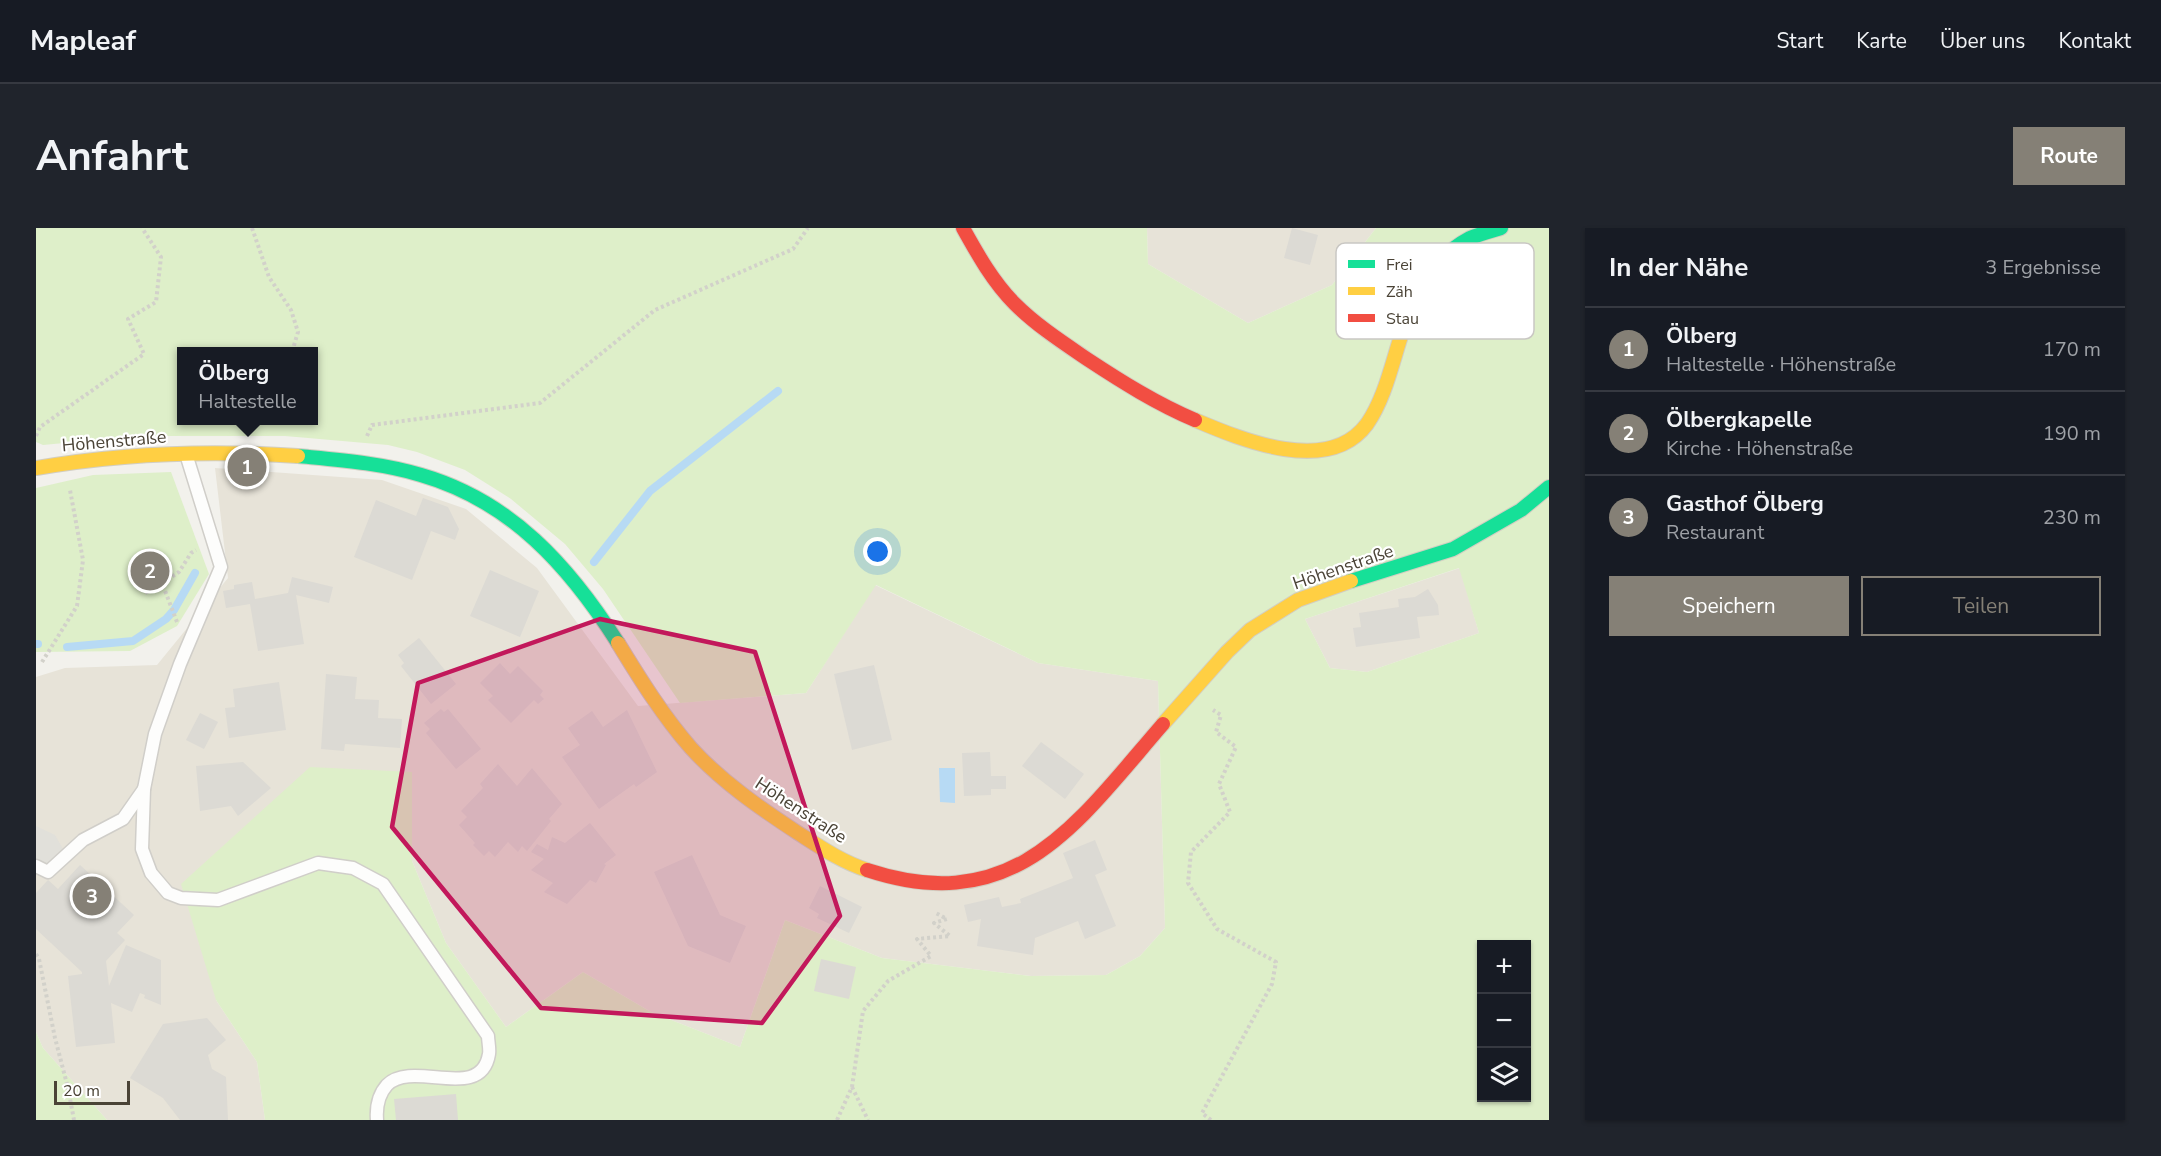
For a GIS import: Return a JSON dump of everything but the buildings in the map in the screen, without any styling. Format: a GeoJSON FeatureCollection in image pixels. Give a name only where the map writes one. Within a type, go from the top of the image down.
{"type":"FeatureCollection","features":[{"type":"Feature","properties":{"kind":"street"},"geometry":{"type":"LineString","coordinates":[[963,228],[995,281],[1015,303],[1053,335],[1112,376],[1200,423],[1279,447],[1306,451],[1328,449],[1348,442],[1364,428],[1376,409],[1400,339]]}},
{"type":"Feature","properties":{"kind":"street"},"geometry":{"type":"LineString","coordinates":[[1462,243],[1484,232],[1501,228]]}},
{"type":"Feature","properties":{"kind":"street","name":"Höhenstraße"},"geometry":{"type":"LineString","coordinates":[[36,468],[98,458],[186,453],[258,453],[355,462],[401,469],[440,482],[489,505],[547,550],[572,578],[664,715],[709,766],[736,789],[813,842],[858,867],[919,881],[962,881],[992,876],[1027,861],[1082,817],[1227,652],[1250,630],[1298,600],[1453,549],[1514,515],[1549,488]]}},
{"type":"Feature","properties":{"kind":"lane"},"geometry":{"type":"LineString","coordinates":[[186,453],[221,567],[192,633],[158,724],[144,789],[142,849],[152,873],[168,893],[182,898],[218,900],[318,863],[353,868],[383,884],[488,1036],[489,1055],[483,1069],[470,1078],[406,1075],[393,1079],[382,1091],[377,1104],[377,1120]]}},
{"type":"Feature","properties":{"kind":"lane"},"geometry":{"type":"LineString","coordinates":[[36,866],[48,872],[83,840],[123,819],[144,789]]}},
{"type":"Feature","properties":{"kind":"path"},"geometry":{"type":"LineString","coordinates":[[36,436],[40,427],[144,354],[128,319],[156,302],[161,257],[142,228]]}},
{"type":"Feature","properties":{"kind":"path"},"geometry":{"type":"LineString","coordinates":[[252,228],[268,278],[291,310],[298,332],[293,347]]}},
{"type":"Feature","properties":{"kind":"path"},"geometry":{"type":"LineString","coordinates":[[355,462],[372,425],[540,403],[655,310],[793,249],[808,228]]}},
{"type":"Feature","properties":{"kind":"path"},"geometry":{"type":"LineString","coordinates":[[42,662],[77,606],[83,560],[64,462]]}},
{"type":"Feature","properties":{"kind":"path"},"geometry":{"type":"LineString","coordinates":[[145,593],[179,572],[191,553],[213,542]]}},
{"type":"Feature","properties":{"kind":"path"},"geometry":{"type":"LineString","coordinates":[[162,583],[176,619]]}},
{"type":"Feature","properties":{"kind":"path"},"geometry":{"type":"LineString","coordinates":[[1189,695],[1221,715],[1216,732],[1236,747],[1219,784],[1230,812],[1191,852],[1188,883],[1217,929],[1276,962],[1272,984],[1202,1113],[1211,1120]]}},
{"type":"Feature","properties":{"kind":"path"},"geometry":{"type":"LineString","coordinates":[[837,1120],[852,1087],[863,1011],[888,981],[931,956],[917,939],[950,936],[934,923],[947,919],[931,910]]}},
{"type":"Feature","properties":{"kind":"path"},"geometry":{"type":"LineString","coordinates":[[36,954],[39,958],[74,1120]]}},
{"type":"Feature","properties":{"kind":"path"},"geometry":{"type":"LineString","coordinates":[[852,1087],[868,1120]]}},
{"type":"Feature","properties":{"kind":"highlighted area"},"geometry":{"type":"Polygon","coordinates":[[[600,619],[755,652],[840,916],[762,1023],[541,1008],[392,827],[418,683],[600,619]]]}},
{"type":"Feature","properties":{"kind":"shaded area"},"geometry":{"type":"Polygon","coordinates":[[[1147,228],[1376,228],[1364,243],[1336,243],[1336,280],[1332,285],[1248,323],[1148,264],[1147,228]]]}},
{"type":"Feature","properties":{"kind":"shaded area"},"geometry":{"type":"Polygon","coordinates":[[[215,468],[382,480],[466,509],[537,568],[638,706],[806,693],[875,585],[1038,663],[1158,681],[1165,928],[1140,956],[1106,975],[1031,976],[882,958],[785,920],[740,1047],[651,1012],[583,972],[506,1027],[446,943],[412,861],[412,772],[216,1000],[257,1062],[265,1120],[107,1120],[43,1048],[36,1032],[36,677],[65,668],[157,665],[228,578],[215,468]]]}},
{"type":"Feature","properties":{"kind":"shaded area"},"geometry":{"type":"Polygon","coordinates":[[[1460,568],[1479,633],[1367,672],[1330,668],[1305,619],[1460,568]]]}},
{"type":"Feature","properties":{"kind":"shaded area"},"geometry":{"type":"Polygon","coordinates":[[[36,826],[55,835],[63,849],[36,876],[36,826]]]}},
{"type":"Feature","properties":{"kind":"green space"},"geometry":{"type":"Polygon","coordinates":[[[36,228],[1147,228],[1148,264],[1248,323],[1332,285],[1336,280],[1336,339],[1534,339],[1534,243],[1364,243],[1376,228],[1549,228],[1549,1120],[265,1120],[257,1062],[216,1000],[181,884],[310,767],[412,772],[412,861],[446,943],[506,1027],[583,972],[651,1012],[740,1047],[785,920],[882,958],[1030,976],[1106,975],[1140,956],[1165,928],[1158,681],[1038,663],[876,585],[806,693],[680,703],[603,589],[565,544],[511,499],[465,470],[417,452],[388,445],[285,436],[138,436],[43,445],[36,442],[36,228]],[[1459,568],[1305,619],[1330,668],[1367,672],[1479,633],[1459,568]]]}},
{"type":"Feature","properties":{"kind":"green space"},"geometry":{"type":"Polygon","coordinates":[[[171,472],[209,574],[177,626],[130,651],[36,652],[36,488],[93,475],[171,472]]]}},
{"type":"Feature","properties":{"kind":"green space"},"geometry":{"type":"Polygon","coordinates":[[[36,1032],[43,1048],[107,1120],[36,1120],[36,1032]]]}},
{"type":"Feature","properties":{"kind":"water"},"geometry":{"type":"Polygon","coordinates":[[[939,768],[955,768],[955,803],[940,802],[939,768]]]}},
{"type":"Feature","properties":{"kind":"waterway"},"geometry":{"type":"LineString","coordinates":[[594,562],[650,491],[778,391]]}},
{"type":"Feature","properties":{"kind":"waterway"},"geometry":{"type":"LineString","coordinates":[[67,647],[133,641],[166,619],[174,610],[195,573]]}},
{"type":"Feature","properties":{"kind":"traffic: fast"},"geometry":{"type":"LineString","coordinates":[[1462,243],[1501,228]]}},
{"type":"Feature","properties":{"kind":"traffic: fast"},"geometry":{"type":"LineString","coordinates":[[298,456],[360,462],[406,471],[453,487],[483,501],[510,519],[558,563],[618,643]]}},
{"type":"Feature","properties":{"kind":"traffic: fast"},"geometry":{"type":"LineString","coordinates":[[1351,581],[1453,549],[1521,510],[1549,487]]}},
{"type":"Feature","properties":{"kind":"traffic: slow"},"geometry":{"type":"LineString","coordinates":[[1195,420],[1260,444],[1284,449],[1308,451],[1331,448],[1351,440],[1367,424],[1383,392],[1400,339]]}},
{"type":"Feature","properties":{"kind":"traffic: slow"},"geometry":{"type":"LineString","coordinates":[[36,468],[101,459],[167,454],[232,453],[298,456]]}},
{"type":"Feature","properties":{"kind":"traffic: slow"},"geometry":{"type":"LineString","coordinates":[[1163,724],[1227,652],[1250,630],[1298,600],[1351,581]]}},
{"type":"Feature","properties":{"kind":"traffic: slow"},"geometry":{"type":"LineString","coordinates":[[618,643],[643,684],[671,723],[691,748],[715,772],[798,833],[823,849],[867,870]]}},
{"type":"Feature","properties":{"kind":"traffic: jam"},"geometry":{"type":"LineString","coordinates":[[963,228],[1000,287],[1032,319],[1100,368],[1167,407],[1195,420]]}},
{"type":"Feature","properties":{"kind":"traffic: jam"},"geometry":{"type":"LineString","coordinates":[[867,870],[919,882],[964,882],[1003,871],[1039,852],[1071,827],[1163,724]]}},
{"type":"Feature","properties":{"kind":"place","name":"Ölberg"},"geometry":{"type":"Point","coordinates":[247,467]}},
{"type":"Feature","properties":{"kind":"place","name":"Ölbergkapelle"},"geometry":{"type":"Point","coordinates":[150,571]}},
{"type":"Feature","properties":{"kind":"place","name":"Gasthof Ölberg"},"geometry":{"type":"Point","coordinates":[92,896]}}]}
